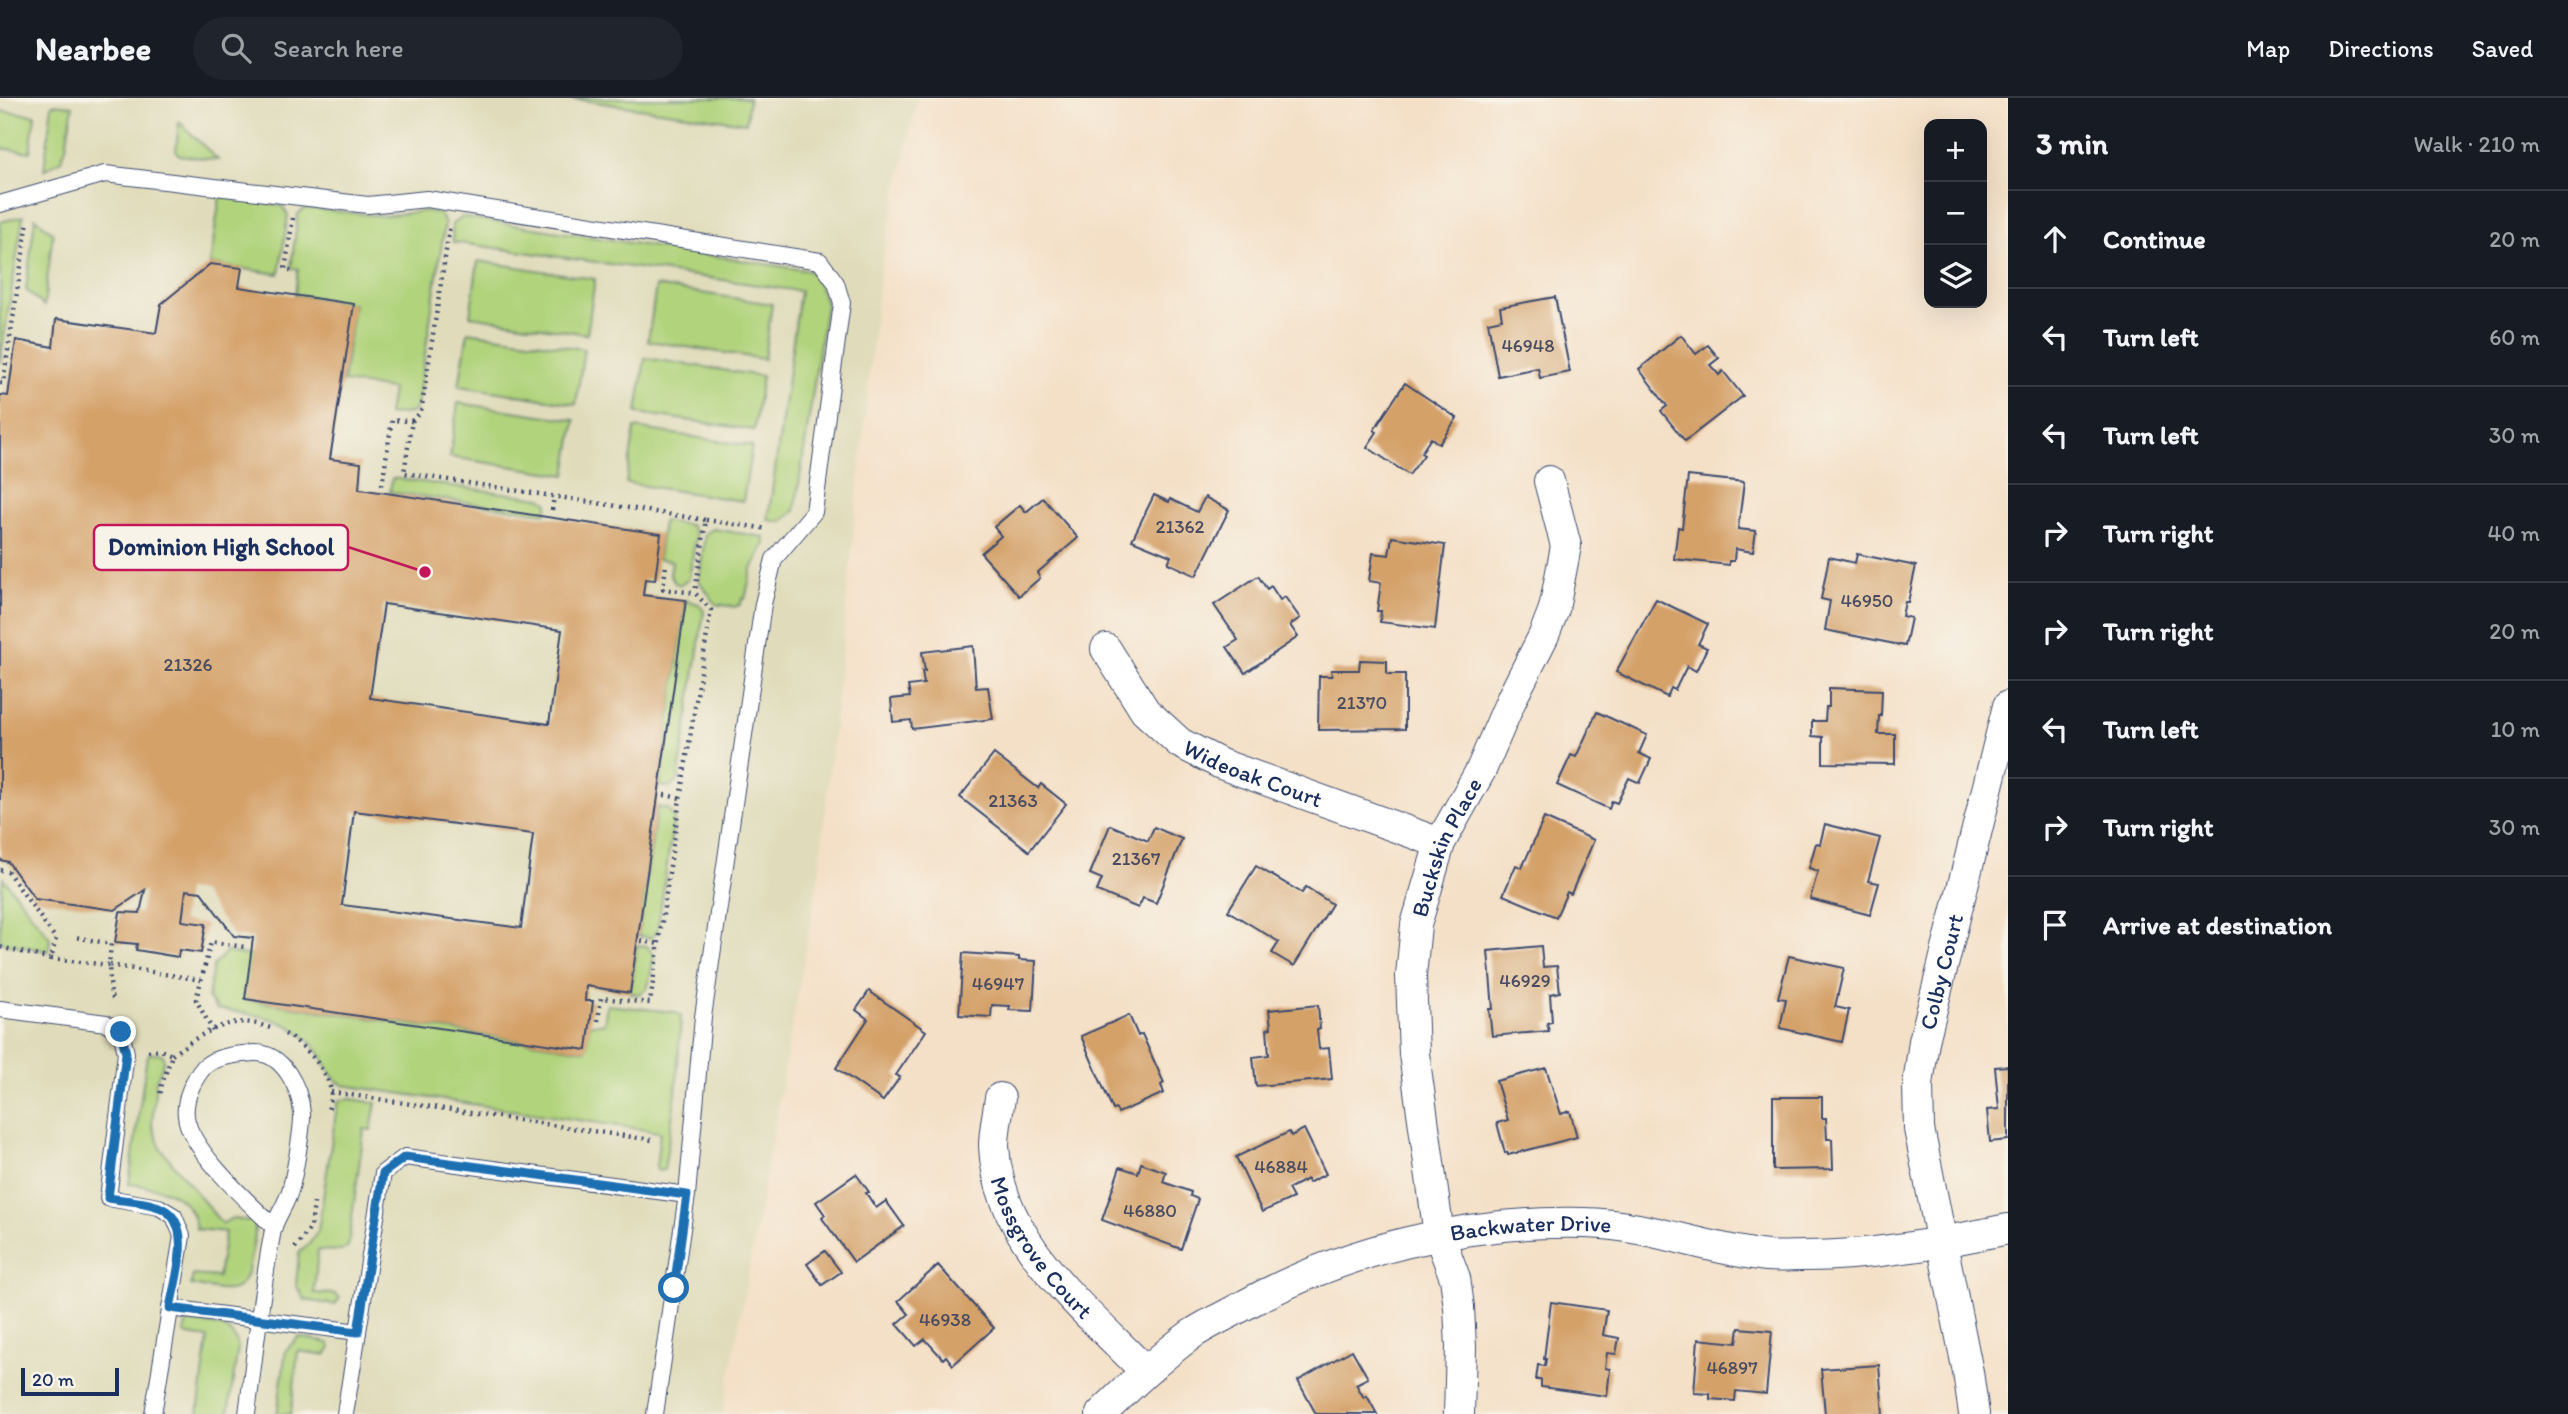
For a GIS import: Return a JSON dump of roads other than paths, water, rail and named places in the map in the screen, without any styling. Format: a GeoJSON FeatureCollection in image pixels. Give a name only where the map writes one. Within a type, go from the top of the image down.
{"type":"FeatureCollection","features":[{"type":"Feature","properties":{"kind":"street","name":"Buckskin Place"},"geometry":{"type":"LineString","coordinates":[[1459,1414],[1459,1307],[1455,1278],[1439,1235],[1414,1054],[1412,976],[1416,925],[1440,843],[1481,770],[1554,609],[1566,546],[1549,481]]}},
{"type":"Feature","properties":{"kind":"street","name":"Wideoak Court"},"geometry":{"type":"LineString","coordinates":[[1106,649],[1145,711],[1180,743],[1221,764],[1440,843]]}},
{"type":"Feature","properties":{"kind":"street","name":"Colby Court"},"geometry":{"type":"LineString","coordinates":[[1974,1414],[1919,1129],[1918,1085],[1924,1041],[2008,706]]}},
{"type":"Feature","properties":{"kind":"street","name":"Mossgrove Court"},"geometry":{"type":"LineString","coordinates":[[1000,1098],[994,1145],[1001,1186],[1016,1222],[1037,1257],[1145,1371]]}},
{"type":"Feature","properties":{"kind":"street","name":"Backwater Drive"},"geometry":{"type":"LineString","coordinates":[[1101,1414],[1145,1371],[1194,1333],[1267,1292],[1314,1270],[1356,1256],[1439,1235],[1537,1223],[1586,1223],[1623,1226],[1767,1256],[1837,1256],[1943,1243],[2008,1229]]}},
{"type":"Feature","properties":{"kind":"lane"},"geometry":{"type":"LineString","coordinates":[[0,204],[105,174],[368,205],[426,199],[820,261],[836,283],[842,303],[814,512],[774,559],[763,604],[703,1017],[687,1195],[655,1414]]}},
{"type":"Feature","properties":{"kind":"lane"},"geometry":{"type":"LineString","coordinates":[[0,1009],[106,1023],[121,1032],[126,1053],[108,1198],[159,1207],[174,1216],[182,1236],[153,1414]]}},
{"type":"Feature","properties":{"kind":"lane"},"geometry":{"type":"LineString","coordinates":[[247,1414],[274,1227],[290,1193],[302,1115],[296,1083],[282,1065],[260,1053],[234,1054],[206,1065],[191,1087],[186,1116],[196,1140],[228,1182],[274,1227]]}},
{"type":"Feature","properties":{"kind":"lane"},"geometry":{"type":"LineString","coordinates":[[345,1414],[383,1173],[405,1157],[687,1195]]}},
{"type":"Feature","properties":{"kind":"lane"},"geometry":{"type":"LineString","coordinates":[[170,1308],[358,1332]]}},
{"type":"Feature","properties":{"kind":"place","name":"Dominion High School"},"geometry":{"type":"Point","coordinates":[425,572]}}]}
